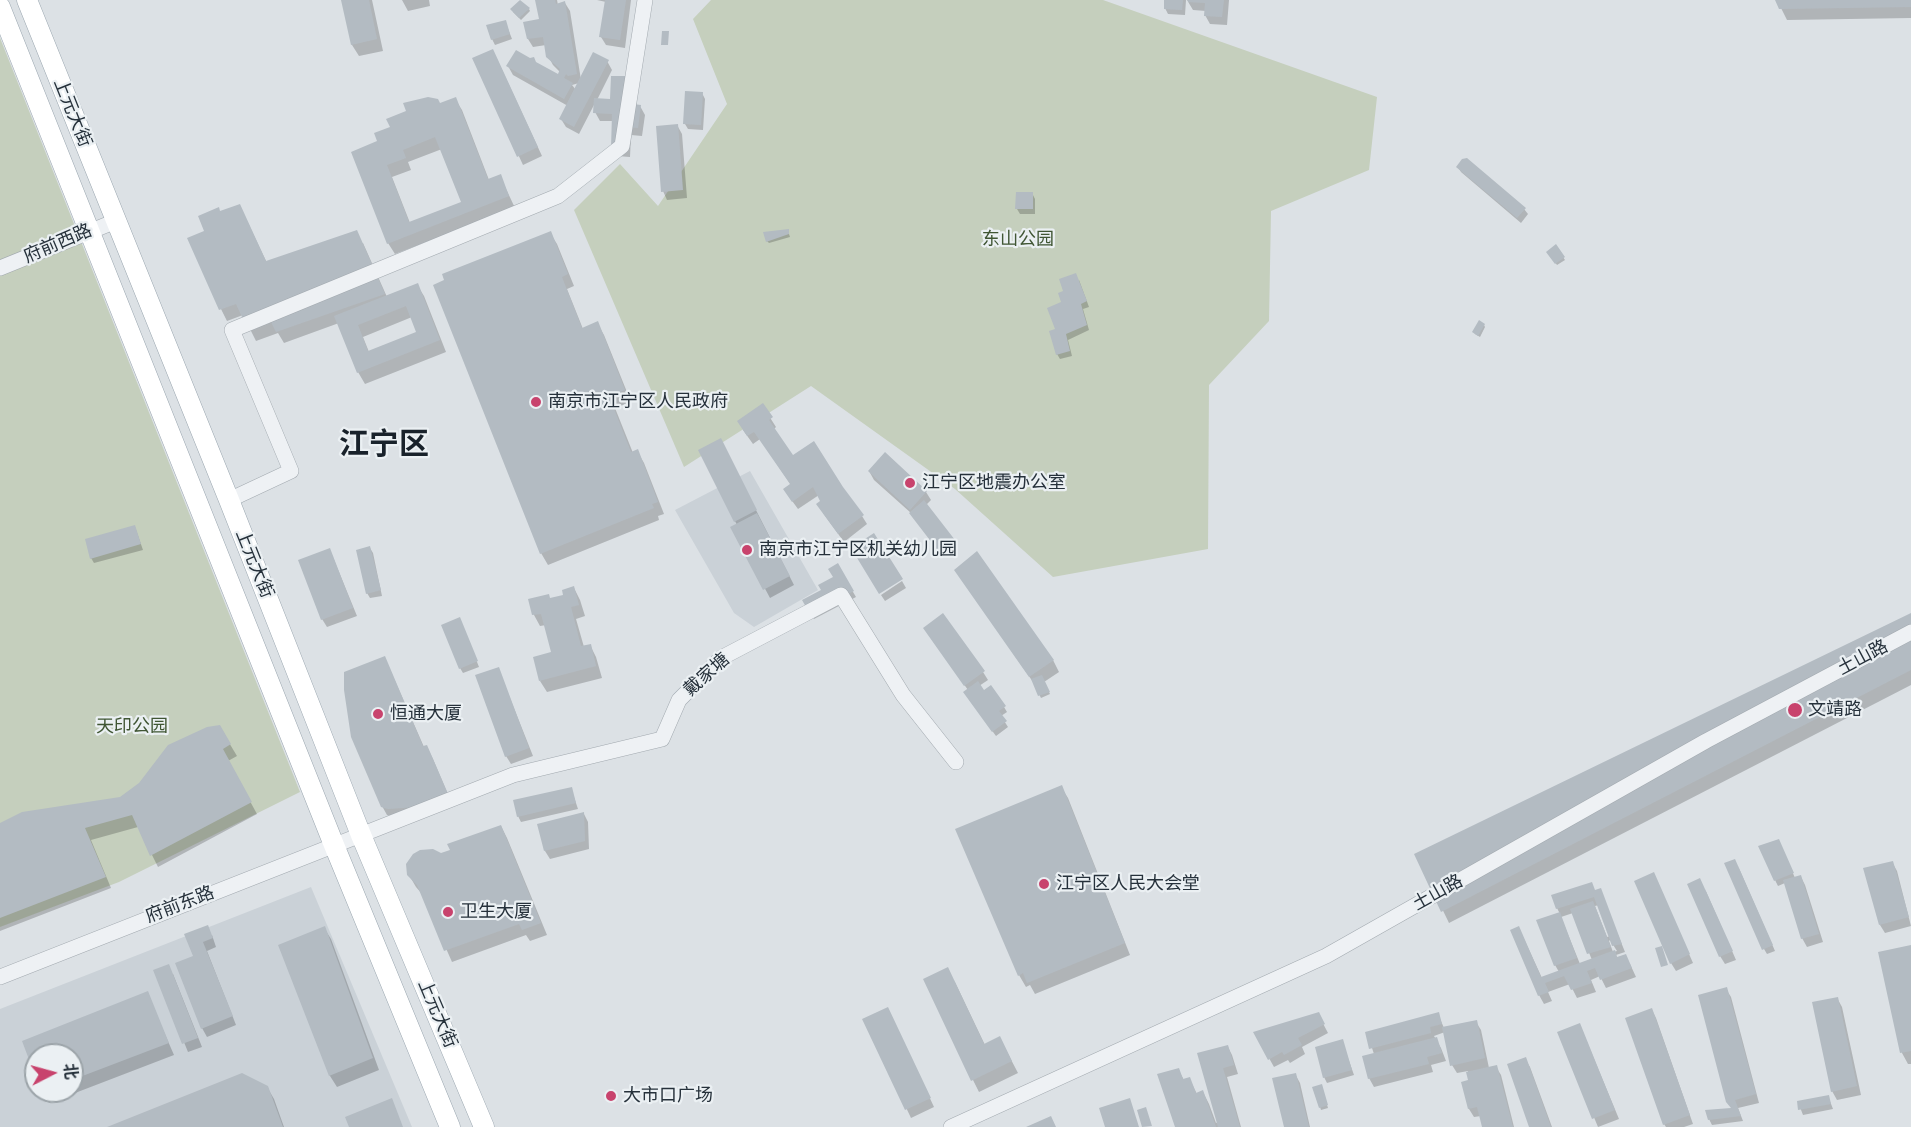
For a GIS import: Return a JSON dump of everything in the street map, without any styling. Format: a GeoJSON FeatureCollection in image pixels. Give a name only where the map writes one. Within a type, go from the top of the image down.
{"type":"FeatureCollection","features":[{"type":"Feature","properties":{"kind":"main road","name":"上元大街"},"geometry":{"type":"LineString","coordinates":[[27,0],[229,500],[361,835],[484,1127]]}},
{"type":"Feature","properties":{"kind":"main road","name":"上元大街"},"geometry":{"type":"LineString","coordinates":[[0,7],[334,845],[450,1127]]}},
{"type":"Feature","properties":{"kind":"street"},"geometry":{"type":"LineString","coordinates":[[229,500],[291,471],[232,330],[558,196],[622,146],[645,0]]}},
{"type":"Feature","properties":{"kind":"street","name":"府前西路"},"geometry":{"type":"LineString","coordinates":[[0,268],[116,221]]}},
{"type":"Feature","properties":{"kind":"street","name":"戴家塘"},"geometry":{"type":"LineString","coordinates":[[361,835],[513,775],[662,739],[679,700],[721,658],[841,595],[903,695],[956,762]]}},
{"type":"Feature","properties":{"kind":"street","name":"土山路"},"geometry":{"type":"LineString","coordinates":[[951,1127],[1326,956],[1706,741],[1911,632]]}},
{"type":"Feature","properties":{"kind":"street","name":"府前东路"},"geometry":{"type":"LineString","coordinates":[[0,977],[361,835]]}},
{"type":"Feature","properties":{"kind":"shaded area","name":"南京市江宁区机关幼儿园"},"geometry":{"type":"Polygon","coordinates":[[[750,471],[818,590],[754,627],[734,613],[675,510],[750,471]]]}},
{"type":"Feature","properties":{"kind":"shaded area"},"geometry":{"type":"Polygon","coordinates":[[[311,887],[412,1127],[0,1127],[0,1009],[311,887]]]}},
{"type":"Feature","properties":{"kind":"green space","name":"东山公园"},"geometry":{"type":"Polygon","coordinates":[[[711,0],[1103,0],[1377,97],[1369,170],[1271,211],[1269,321],[1209,385],[1208,549],[1053,577],[955,489],[811,386],[684,467],[574,210],[620,164],[658,206],[727,104],[693,19],[711,0]]]}},
{"type":"Feature","properties":{"kind":"green space","name":"天印公园"},"geometry":{"type":"Polygon","coordinates":[[[0,38],[300,792],[119,882],[0,927],[0,38]]]}},
{"type":"Feature","properties":{"kind":"building"},"geometry":{"type":"Polygon","coordinates":[[[341,0],[369,0],[377,39],[351,45],[341,0]]]}},
{"type":"Feature","properties":{"kind":"building"},"geometry":{"type":"Polygon","coordinates":[[[520,0],[530,8],[519,18],[510,9],[520,0]]]}},
{"type":"Feature","properties":{"kind":"building"},"geometry":{"type":"Polygon","coordinates":[[[535,0],[555,0],[556,4],[565,1],[577,74],[568,76],[566,74],[564,78],[573,83],[564,99],[506,66],[516,50],[530,58],[534,57],[536,62],[558,74],[560,69],[546,57],[543,37],[527,39],[523,22],[539,19],[535,0]]]}},
{"type":"Feature","properties":{"kind":"building"},"geometry":{"type":"Polygon","coordinates":[[[605,0],[626,0],[620,40],[599,37],[605,0]]]}},
{"type":"Feature","properties":{"kind":"building"},"geometry":{"type":"Polygon","coordinates":[[[1164,0],[1183,0],[1182,10],[1164,9],[1164,0]]]}},
{"type":"Feature","properties":{"kind":"building"},"geometry":{"type":"Polygon","coordinates":[[[1188,0],[1224,0],[1222,17],[1204,16],[1205,3],[1188,2],[1188,0]]]}},
{"type":"Feature","properties":{"kind":"building"},"geometry":{"type":"Polygon","coordinates":[[[1775,0],[1911,0],[1911,7],[1779,9],[1775,0]]]}},
{"type":"Feature","properties":{"kind":"building"},"geometry":{"type":"Polygon","coordinates":[[[506,20],[510,34],[491,40],[486,25],[506,20]]]}},
{"type":"Feature","properties":{"kind":"building"},"geometry":{"type":"Polygon","coordinates":[[[662,31],[669,31],[668,45],[661,45],[662,31]]]}},
{"type":"Feature","properties":{"kind":"building"},"geometry":{"type":"Polygon","coordinates":[[[493,49],[538,147],[517,157],[472,58],[493,49]]]}},
{"type":"Feature","properties":{"kind":"building"},"geometry":{"type":"Polygon","coordinates":[[[593,52],[609,60],[574,127],[559,119],[593,52]]]}},
{"type":"Feature","properties":{"kind":"building"},"geometry":{"type":"Polygon","coordinates":[[[611,76],[633,76],[633,104],[641,105],[638,128],[626,127],[611,148],[612,114],[593,113],[594,98],[610,99],[611,76]]]}},
{"type":"Feature","properties":{"kind":"building"},"geometry":{"type":"Polygon","coordinates":[[[685,91],[703,92],[701,125],[683,124],[685,91]]]}},
{"type":"Feature","properties":{"kind":"building"},"geometry":{"type":"Polygon","coordinates":[[[428,97],[438,99],[440,103],[456,97],[488,179],[501,174],[509,196],[387,244],[351,152],[377,141],[374,133],[390,127],[386,119],[406,111],[403,103],[428,97]],[[435,137],[403,150],[406,158],[387,165],[409,222],[461,202],[435,137]]]}},
{"type":"Feature","properties":{"kind":"building"},"geometry":{"type":"Polygon","coordinates":[[[678,124],[683,190],[661,192],[656,126],[678,124]]]}},
{"type":"Feature","properties":{"kind":"building"},"geometry":{"type":"Polygon","coordinates":[[[1467,158],[1526,208],[1517,218],[1456,167],[1462,159],[1467,158]]]}},
{"type":"Feature","properties":{"kind":"building"},"geometry":{"type":"Polygon","coordinates":[[[1016,192],[1033,192],[1033,209],[1015,209],[1016,192]]]}},
{"type":"Feature","properties":{"kind":"building"},"geometry":{"type":"Polygon","coordinates":[[[240,204],[266,261],[357,230],[385,294],[276,332],[271,322],[248,330],[236,304],[219,310],[187,238],[204,231],[198,216],[219,207],[220,211],[240,204]]]}},
{"type":"Feature","properties":{"kind":"building"},"geometry":{"type":"Polygon","coordinates":[[[789,229],[789,234],[766,242],[763,232],[789,229]]]}},
{"type":"Feature","properties":{"kind":"building"},"geometry":{"type":"Polygon","coordinates":[[[551,231],[568,274],[562,277],[582,328],[598,321],[625,390],[609,396],[631,452],[638,449],[658,502],[652,504],[654,508],[540,554],[433,285],[444,280],[442,274],[551,231]]]}},
{"type":"Feature","properties":{"kind":"building"},"geometry":{"type":"Polygon","coordinates":[[[1556,244],[1565,257],[1555,264],[1546,252],[1556,244]]]}},
{"type":"Feature","properties":{"kind":"building"},"geometry":{"type":"Polygon","coordinates":[[[1076,273],[1087,301],[1081,304],[1087,325],[1066,334],[1070,351],[1056,355],[1049,331],[1055,329],[1047,308],[1061,302],[1058,293],[1063,291],[1059,279],[1076,273]]]}},
{"type":"Feature","properties":{"kind":"building"},"geometry":{"type":"Polygon","coordinates":[[[418,283],[440,340],[357,373],[334,316],[418,283]],[[406,306],[358,325],[368,351],[416,332],[406,306]]]}},
{"type":"Feature","properties":{"kind":"building"},"geometry":{"type":"Polygon","coordinates":[[[1479,320],[1485,324],[1478,336],[1472,332],[1479,320]]]}},
{"type":"Feature","properties":{"kind":"building"},"geometry":{"type":"Polygon","coordinates":[[[763,403],[773,417],[769,420],[793,455],[814,441],[864,515],[838,534],[816,504],[820,501],[813,487],[792,502],[783,489],[790,484],[754,432],[747,436],[737,421],[763,403]]]}},
{"type":"Feature","properties":{"kind":"building"},"geometry":{"type":"Polygon","coordinates":[[[721,438],[757,510],[734,522],[698,450],[721,438]]]}},
{"type":"Feature","properties":{"kind":"building"},"geometry":{"type":"Polygon","coordinates":[[[885,452],[927,491],[910,510],[868,471],[885,452]]]}},
{"type":"Feature","properties":{"kind":"building"},"geometry":{"type":"Polygon","coordinates":[[[924,500],[955,540],[939,552],[909,513],[924,500]]]}},
{"type":"Feature","properties":{"kind":"building"},"geometry":{"type":"Polygon","coordinates":[[[757,513],[790,576],[763,590],[730,527],[757,513]]]}},
{"type":"Feature","properties":{"kind":"building"},"geometry":{"type":"Polygon","coordinates":[[[135,525],[141,544],[90,559],[85,539],[135,525]]]}},
{"type":"Feature","properties":{"kind":"building"},"geometry":{"type":"Polygon","coordinates":[[[874,533],[903,579],[879,594],[851,548],[874,533]]]}},
{"type":"Feature","properties":{"kind":"building"},"geometry":{"type":"Polygon","coordinates":[[[370,546],[381,590],[366,594],[356,550],[370,546]]]}},
{"type":"Feature","properties":{"kind":"building"},"geometry":{"type":"Polygon","coordinates":[[[330,548],[353,608],[321,620],[298,560],[330,548]]]}},
{"type":"Feature","properties":{"kind":"building"},"geometry":{"type":"Polygon","coordinates":[[[977,551],[1054,660],[1029,677],[954,570],[977,551]]]}},
{"type":"Feature","properties":{"kind":"building"},"geometry":{"type":"Polygon","coordinates":[[[838,563],[854,591],[810,614],[802,600],[821,590],[818,585],[833,577],[828,569],[838,563]]]}},
{"type":"Feature","properties":{"kind":"building"},"geometry":{"type":"Polygon","coordinates":[[[574,586],[579,605],[571,607],[581,646],[591,644],[596,666],[539,681],[533,657],[551,652],[541,614],[532,615],[528,599],[549,594],[550,598],[563,595],[562,590],[574,586]]]}},
{"type":"Feature","properties":{"kind":"building"},"geometry":{"type":"Polygon","coordinates":[[[943,613],[985,671],[964,686],[923,628],[943,613]]]}},
{"type":"Feature","properties":{"kind":"building"},"geometry":{"type":"Polygon","coordinates":[[[1911,613],[1911,670],[1441,912],[1414,854],[1911,613]]]}},
{"type":"Feature","properties":{"kind":"building"},"geometry":{"type":"Polygon","coordinates":[[[460,617],[478,661],[459,669],[441,625],[460,617]]]}},
{"type":"Feature","properties":{"kind":"building","name":"恒通大厦"},"geometry":{"type":"Polygon","coordinates":[[[385,656],[423,746],[427,745],[449,796],[417,807],[388,809],[381,807],[351,737],[344,690],[344,672],[385,656]]]}},
{"type":"Feature","properties":{"kind":"building"},"geometry":{"type":"Polygon","coordinates":[[[499,667],[529,748],[505,757],[475,675],[499,667]]]}},
{"type":"Feature","properties":{"kind":"building"},"geometry":{"type":"Polygon","coordinates":[[[1042,675],[1050,692],[1038,696],[1031,679],[1042,675]]]}},
{"type":"Feature","properties":{"kind":"building"},"geometry":{"type":"Polygon","coordinates":[[[978,681],[984,690],[991,685],[1006,706],[999,711],[1007,721],[992,732],[963,692],[978,681]]]}},
{"type":"Feature","properties":{"kind":"building"},"geometry":{"type":"Polygon","coordinates":[[[220,725],[231,744],[223,749],[252,802],[150,856],[132,815],[85,828],[106,877],[0,918],[0,823],[22,812],[120,797],[139,783],[168,745],[207,727],[220,725]]]}},
{"type":"Feature","properties":{"kind":"building","name":"江宁区人民大会堂"},"geometry":{"type":"Polygon","coordinates":[[[1062,785],[1125,943],[1027,983],[1023,973],[1018,976],[955,829],[1062,785]]]}},
{"type":"Feature","properties":{"kind":"building"},"geometry":{"type":"Polygon","coordinates":[[[572,787],[576,803],[517,817],[513,800],[572,787]]]}},
{"type":"Feature","properties":{"kind":"building"},"geometry":{"type":"Polygon","coordinates":[[[584,812],[585,841],[544,851],[537,824],[584,812]]]}},
{"type":"Feature","properties":{"kind":"building"},"geometry":{"type":"Polygon","coordinates":[[[501,825],[541,923],[522,930],[519,924],[444,951],[417,885],[407,875],[406,864],[413,854],[420,850],[433,849],[441,853],[450,850],[447,844],[501,825]]]}},
{"type":"Feature","properties":{"kind":"building"},"geometry":{"type":"Polygon","coordinates":[[[1779,839],[1794,873],[1774,881],[1758,846],[1779,839]]]}},
{"type":"Feature","properties":{"kind":"building"},"geometry":{"type":"Polygon","coordinates":[[[1735,859],[1773,945],[1762,950],[1724,863],[1735,859]]]}},
{"type":"Feature","properties":{"kind":"building"},"geometry":{"type":"Polygon","coordinates":[[[1893,861],[1909,917],[1879,925],[1863,868],[1893,861]]]}},
{"type":"Feature","properties":{"kind":"building"},"geometry":{"type":"Polygon","coordinates":[[[1654,872],[1690,954],[1670,964],[1634,881],[1654,872]]]}},
{"type":"Feature","properties":{"kind":"building"},"geometry":{"type":"Polygon","coordinates":[[[1801,875],[1819,934],[1801,939],[1783,880],[1801,875]]]}},
{"type":"Feature","properties":{"kind":"building"},"geometry":{"type":"Polygon","coordinates":[[[1700,878],[1733,951],[1719,957],[1687,884],[1700,878]]]}},
{"type":"Feature","properties":{"kind":"building"},"geometry":{"type":"Polygon","coordinates":[[[1592,882],[1595,890],[1601,888],[1622,944],[1612,946],[1594,897],[1556,909],[1551,895],[1592,882]]]}},
{"type":"Feature","properties":{"kind":"building"},"geometry":{"type":"Polygon","coordinates":[[[1593,901],[1611,947],[1587,954],[1570,909],[1593,901]]]}},
{"type":"Feature","properties":{"kind":"building"},"geometry":{"type":"Polygon","coordinates":[[[1560,912],[1577,958],[1554,966],[1536,920],[1560,912]]]}},
{"type":"Feature","properties":{"kind":"building"},"geometry":{"type":"Polygon","coordinates":[[[208,925],[213,938],[203,942],[233,1016],[201,1029],[175,963],[193,956],[184,934],[208,925]]]}},
{"type":"Feature","properties":{"kind":"building"},"geometry":{"type":"Polygon","coordinates":[[[325,926],[373,1058],[329,1076],[278,945],[325,926]]]}},
{"type":"Feature","properties":{"kind":"building"},"geometry":{"type":"Polygon","coordinates":[[[1519,926],[1541,977],[1615,950],[1617,957],[1626,954],[1632,968],[1600,980],[1595,968],[1587,971],[1592,983],[1571,990],[1564,976],[1545,983],[1549,992],[1538,996],[1510,930],[1519,926]]]}},
{"type":"Feature","properties":{"kind":"building"},"geometry":{"type":"Polygon","coordinates":[[[1911,945],[1911,1051],[1900,1053],[1878,952],[1911,945]]]}},
{"type":"Feature","properties":{"kind":"building"},"geometry":{"type":"Polygon","coordinates":[[[1662,946],[1668,965],[1661,967],[1655,948],[1662,946]]]}},
{"type":"Feature","properties":{"kind":"building"},"geometry":{"type":"Polygon","coordinates":[[[169,964],[198,1038],[182,1044],[153,970],[169,964]]]}},
{"type":"Feature","properties":{"kind":"building"},"geometry":{"type":"Polygon","coordinates":[[[948,967],[984,1044],[1000,1036],[1012,1061],[971,1081],[923,979],[948,967]]]}},
{"type":"Feature","properties":{"kind":"building"},"geometry":{"type":"Polygon","coordinates":[[[1727,987],[1756,1094],[1735,1100],[1741,1116],[1708,1120],[1705,1110],[1731,1108],[1726,1102],[1698,995],[1727,987]]]}},
{"type":"Feature","properties":{"kind":"building"},"geometry":{"type":"Polygon","coordinates":[[[148,991],[169,1043],[84,1075],[84,1043],[24,1043],[24,1046],[22,1041],[148,991]]]}},
{"type":"Feature","properties":{"kind":"building"},"geometry":{"type":"Polygon","coordinates":[[[1838,997],[1857,1086],[1831,1092],[1812,1002],[1838,997]]]}},
{"type":"Feature","properties":{"kind":"building"},"geometry":{"type":"Polygon","coordinates":[[[888,1007],[931,1098],[905,1110],[862,1019],[888,1007]]]}},
{"type":"Feature","properties":{"kind":"building"},"geometry":{"type":"Polygon","coordinates":[[[1652,1008],[1690,1115],[1663,1125],[1625,1018],[1652,1008]]]}},
{"type":"Feature","properties":{"kind":"building"},"geometry":{"type":"Polygon","coordinates":[[[1319,1012],[1325,1024],[1298,1038],[1302,1045],[1284,1055],[1282,1052],[1268,1060],[1253,1032],[1319,1012]]]}},
{"type":"Feature","properties":{"kind":"building"},"geometry":{"type":"Polygon","coordinates":[[[1439,1012],[1442,1024],[1430,1027],[1431,1033],[1369,1049],[1365,1032],[1439,1012]]]}},
{"type":"Feature","properties":{"kind":"building"},"geometry":{"type":"Polygon","coordinates":[[[1477,1020],[1485,1058],[1450,1066],[1442,1027],[1477,1020]]]}},
{"type":"Feature","properties":{"kind":"building"},"geometry":{"type":"Polygon","coordinates":[[[1580,1023],[1615,1110],[1592,1119],[1557,1032],[1580,1023]]]}},
{"type":"Feature","properties":{"kind":"building"},"geometry":{"type":"Polygon","coordinates":[[[1437,1037],[1442,1053],[1427,1057],[1429,1064],[1368,1079],[1362,1056],[1437,1037]]]}},
{"type":"Feature","properties":{"kind":"building"},"geometry":{"type":"Polygon","coordinates":[[[1343,1039],[1352,1070],[1323,1078],[1315,1047],[1343,1039]]]}},
{"type":"Feature","properties":{"kind":"building"},"geometry":{"type":"Polygon","coordinates":[[[1228,1045],[1234,1065],[1223,1068],[1240,1127],[1218,1127],[1197,1053],[1228,1045]]]}},
{"type":"Feature","properties":{"kind":"building"},"geometry":{"type":"Polygon","coordinates":[[[1526,1057],[1551,1127],[1529,1127],[1507,1064],[1526,1057]]]}},
{"type":"Feature","properties":{"kind":"building"},"geometry":{"type":"Polygon","coordinates":[[[1497,1065],[1513,1127],[1482,1127],[1477,1107],[1468,1109],[1461,1082],[1468,1080],[1466,1072],[1497,1065]]]}},
{"type":"Feature","properties":{"kind":"building"},"geometry":{"type":"Polygon","coordinates":[[[1179,1068],[1183,1079],[1190,1077],[1196,1093],[1203,1090],[1216,1127],[1175,1127],[1157,1074],[1179,1068]]]}},
{"type":"Feature","properties":{"kind":"building"},"geometry":{"type":"Polygon","coordinates":[[[242,1073],[268,1086],[283,1127],[107,1127],[242,1073]]]}},
{"type":"Feature","properties":{"kind":"building"},"geometry":{"type":"Polygon","coordinates":[[[1296,1073],[1309,1127],[1284,1127],[1272,1078],[1296,1073]]]}},
{"type":"Feature","properties":{"kind":"building"},"geometry":{"type":"Polygon","coordinates":[[[1322,1084],[1328,1105],[1319,1108],[1312,1087],[1322,1084]]]}},
{"type":"Feature","properties":{"kind":"building"},"geometry":{"type":"Polygon","coordinates":[[[1829,1095],[1831,1104],[1798,1110],[1797,1101],[1829,1095]]]}},
{"type":"Feature","properties":{"kind":"building"},"geometry":{"type":"Polygon","coordinates":[[[392,1098],[403,1127],[349,1127],[345,1117],[392,1098]]]}},
{"type":"Feature","properties":{"kind":"building"},"geometry":{"type":"Polygon","coordinates":[[[1130,1098],[1139,1127],[1105,1127],[1099,1108],[1130,1098]]]}},
{"type":"Feature","properties":{"kind":"building"},"geometry":{"type":"Polygon","coordinates":[[[1146,1107],[1152,1126],[1142,1127],[1137,1110],[1146,1107]]]}},
{"type":"Feature","properties":{"kind":"building"},"geometry":{"type":"Polygon","coordinates":[[[1051,1116],[1056,1127],[1026,1127],[1051,1116]]]}},
{"type":"Feature","properties":{"kind":"place","name":"南京市江宁区人民政府"},"geometry":{"type":"Point","coordinates":[536,402]}},
{"type":"Feature","properties":{"kind":"place","name":"江宁区地震办公室"},"geometry":{"type":"Point","coordinates":[910,483]}},
{"type":"Feature","properties":{"kind":"place","name":"南京市江宁区机关幼儿园"},"geometry":{"type":"Point","coordinates":[747,550]}},
{"type":"Feature","properties":{"kind":"place","name":"文靖路"},"geometry":{"type":"Point","coordinates":[1795,710]}},
{"type":"Feature","properties":{"kind":"place","name":"恒通大厦"},"geometry":{"type":"Point","coordinates":[378,714]}},
{"type":"Feature","properties":{"kind":"place","name":"江宁区人民大会堂"},"geometry":{"type":"Point","coordinates":[1044,884]}},
{"type":"Feature","properties":{"kind":"place","name":"卫生大厦"},"geometry":{"type":"Point","coordinates":[448,912]}},
{"type":"Feature","properties":{"kind":"place","name":"大市口广场"},"geometry":{"type":"Point","coordinates":[611,1096]}},
{"type":"Feature","properties":{"kind":"district","name":"江宁区"},"geometry":{"type":"Point","coordinates":[384,446]}}]}
